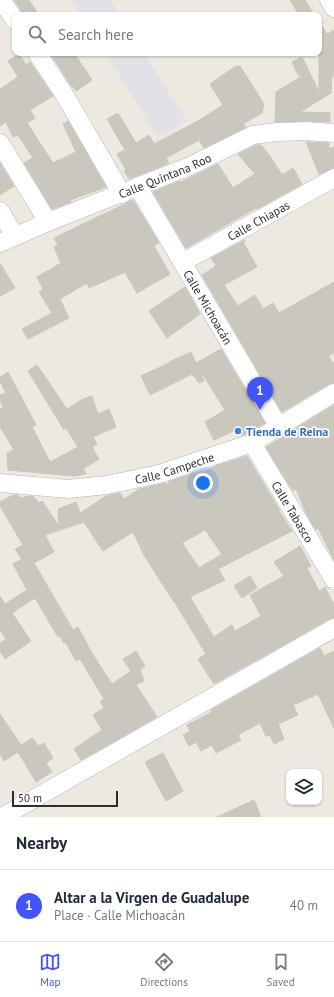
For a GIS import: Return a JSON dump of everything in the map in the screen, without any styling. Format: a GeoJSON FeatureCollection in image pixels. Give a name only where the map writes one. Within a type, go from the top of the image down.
{"type":"FeatureCollection","features":[{"type":"Feature","properties":{"kind":"street"},"geometry":{"type":"LineString","coordinates":[[1,0],[12,16]]}},
{"type":"Feature","properties":{"kind":"street"},"geometry":{"type":"LineString","coordinates":[[329,0],[334,8]]}},
{"type":"Feature","properties":{"kind":"street"},"geometry":{"type":"LineString","coordinates":[[39,56],[64,94],[122,194]]}},
{"type":"Feature","properties":{"kind":"street","name":"Calle Quintana Roo"},"geometry":{"type":"LineString","coordinates":[[7,239],[190,166],[253,135],[306,131],[334,133]]}},
{"type":"Feature","properties":{"kind":"street"},"geometry":{"type":"LineString","coordinates":[[0,143],[48,222]]}},
{"type":"Feature","properties":{"kind":"street","name":"Calle Chiapas"},"geometry":{"type":"LineString","coordinates":[[183,262],[334,178]]}},
{"type":"Feature","properties":{"kind":"street","name":"Calle Michoacán"},"geometry":{"type":"LineString","coordinates":[[138,187],[279,427]]}},
{"type":"Feature","properties":{"kind":"street"},"geometry":{"type":"LineString","coordinates":[[0,211],[7,239]]}},
{"type":"Feature","properties":{"kind":"street","name":"Calle Campeche"},"geometry":{"type":"LineString","coordinates":[[0,483],[68,489],[107,485],[159,474],[252,443],[334,393]]}},
{"type":"Feature","properties":{"kind":"street","name":"Calle Tabasco"},"geometry":{"type":"LineString","coordinates":[[252,443],[334,580]]}},
{"type":"Feature","properties":{"kind":"street"},"geometry":{"type":"LineString","coordinates":[[2,817],[334,628]]}},
{"type":"Feature","properties":{"kind":"shaded area"},"geometry":{"type":"Polygon","coordinates":[[[72,0],[111,0],[118,12],[79,12],[72,0]]]}},
{"type":"Feature","properties":{"kind":"shaded area"},"geometry":{"type":"Polygon","coordinates":[[[107,56],[146,56],[187,121],[158,137],[107,56]]]}},
{"type":"Feature","properties":{"kind":"building"},"geometry":{"type":"Polygon","coordinates":[[[14,0],[29,0],[37,12],[22,12],[14,0]]]}},
{"type":"Feature","properties":{"kind":"building"},"geometry":{"type":"Polygon","coordinates":[[[290,0],[305,0],[312,12],[297,12],[290,0]]]}},
{"type":"Feature","properties":{"kind":"building"},"geometry":{"type":"Polygon","coordinates":[[[322,26],[327,34],[334,30],[334,78],[332,74],[331,93],[300,112],[330,113],[330,122],[275,122],[276,92],[302,76],[298,75],[292,62],[302,57],[319,92],[319,56],[322,56],[322,26]]]}},
{"type":"Feature","properties":{"kind":"building"},"geometry":{"type":"Polygon","coordinates":[[[16,56],[20,56],[26,65],[30,62],[53,96],[30,110],[35,118],[27,123],[53,163],[76,152],[63,124],[68,121],[106,187],[70,200],[71,202],[52,209],[24,163],[33,158],[18,135],[13,137],[6,122],[0,126],[0,89],[18,77],[8,61],[16,56]]]}},
{"type":"Feature","properties":{"kind":"building"},"geometry":{"type":"Polygon","coordinates":[[[52,56],[76,56],[92,80],[76,91],[73,86],[72,87],[52,56]]]}},
{"type":"Feature","properties":{"kind":"building"},"geometry":{"type":"Polygon","coordinates":[[[236,66],[240,66],[264,104],[262,113],[243,124],[246,127],[204,148],[199,140],[166,158],[169,163],[129,179],[117,154],[125,150],[107,119],[118,113],[136,143],[149,135],[154,144],[198,121],[223,105],[210,84],[236,66]]]}},
{"type":"Feature","properties":{"kind":"building"},"geometry":{"type":"Polygon","coordinates":[[[306,142],[329,143],[329,149],[334,147],[334,168],[319,174],[306,142]]]}},
{"type":"Feature","properties":{"kind":"building"},"geometry":{"type":"Polygon","coordinates":[[[256,145],[261,145],[282,175],[293,168],[302,184],[257,209],[256,208],[186,248],[153,192],[180,181],[181,182],[218,164],[233,188],[255,174],[238,154],[256,145]]]}},
{"type":"Feature","properties":{"kind":"building"},"geometry":{"type":"Polygon","coordinates":[[[0,163],[14,186],[0,195],[0,163]]]}},
{"type":"Feature","properties":{"kind":"building"},"geometry":{"type":"Polygon","coordinates":[[[133,200],[159,243],[154,246],[170,274],[137,293],[125,272],[89,288],[87,283],[60,299],[69,318],[28,339],[22,329],[52,313],[39,292],[43,289],[37,277],[61,263],[54,247],[58,245],[54,238],[133,200]]]}},
{"type":"Feature","properties":{"kind":"building"},"geometry":{"type":"Polygon","coordinates":[[[245,240],[243,242],[257,267],[224,285],[238,306],[255,295],[263,309],[273,303],[279,313],[334,282],[334,353],[328,356],[334,364],[334,383],[329,384],[282,412],[202,275],[216,266],[211,258],[245,240]]]}},
{"type":"Feature","properties":{"kind":"building"},"geometry":{"type":"Polygon","coordinates":[[[0,263],[15,288],[0,296],[0,263]]]}},
{"type":"Feature","properties":{"kind":"building"},"geometry":{"type":"Polygon","coordinates":[[[185,287],[200,314],[167,338],[149,311],[185,287]]]}},
{"type":"Feature","properties":{"kind":"building"},"geometry":{"type":"Polygon","coordinates":[[[221,349],[265,423],[242,435],[238,429],[214,440],[205,422],[225,410],[198,367],[204,381],[199,383],[192,374],[150,395],[141,376],[191,352],[196,363],[221,349]]]}},
{"type":"Feature","properties":{"kind":"building"},"geometry":{"type":"Polygon","coordinates":[[[37,365],[67,409],[83,399],[92,396],[98,414],[109,409],[116,427],[93,437],[97,444],[92,447],[99,459],[83,469],[86,474],[75,476],[8,470],[7,453],[14,450],[0,427],[0,409],[3,407],[0,400],[0,395],[6,393],[0,381],[0,377],[8,372],[36,425],[32,427],[50,462],[78,447],[66,428],[64,430],[28,371],[37,365]]]}},
{"type":"Feature","properties":{"kind":"building"},"geometry":{"type":"Polygon","coordinates":[[[334,405],[334,560],[318,528],[316,530],[307,515],[296,489],[293,491],[266,447],[334,405]]]}},
{"type":"Feature","properties":{"kind":"building"},"geometry":{"type":"Polygon","coordinates":[[[247,456],[292,531],[218,569],[225,580],[190,597],[214,637],[232,625],[235,631],[261,616],[250,595],[284,576],[274,562],[300,546],[311,566],[307,568],[319,591],[325,587],[334,605],[334,618],[329,619],[214,684],[198,659],[206,654],[145,557],[133,532],[103,551],[84,522],[45,535],[54,552],[34,563],[73,630],[78,627],[93,655],[112,684],[131,671],[123,659],[136,651],[145,666],[140,670],[144,681],[136,685],[157,717],[81,760],[74,749],[102,730],[93,715],[104,708],[100,701],[104,699],[80,659],[76,661],[66,643],[64,643],[60,636],[58,637],[35,598],[12,613],[31,641],[5,659],[0,651],[0,643],[6,639],[0,630],[0,596],[5,604],[27,590],[13,564],[22,559],[15,549],[23,545],[0,506],[0,502],[13,495],[18,495],[21,498],[33,496],[39,503],[42,501],[59,526],[58,509],[76,502],[80,513],[106,496],[120,493],[124,499],[139,489],[167,484],[170,481],[202,472],[247,456]],[[205,530],[182,543],[199,568],[222,554],[205,530]]]}},
{"type":"Feature","properties":{"kind":"building"},"geometry":{"type":"Polygon","coordinates":[[[250,576],[257,588],[242,598],[234,586],[250,576]]]}},
{"type":"Feature","properties":{"kind":"building"},"geometry":{"type":"Polygon","coordinates":[[[320,648],[324,656],[334,651],[334,728],[318,694],[293,705],[298,715],[278,724],[284,739],[274,744],[270,735],[266,736],[260,723],[238,735],[241,740],[216,753],[212,745],[201,751],[196,742],[189,746],[183,735],[190,731],[187,725],[212,712],[211,710],[320,648]]]}},
{"type":"Feature","properties":{"kind":"building"},"geometry":{"type":"Polygon","coordinates":[[[0,714],[21,745],[33,738],[38,746],[44,743],[53,758],[46,763],[52,772],[36,782],[18,752],[4,761],[0,754],[0,714]]]}},
{"type":"Feature","properties":{"kind":"building"},"geometry":{"type":"Polygon","coordinates":[[[163,753],[183,791],[166,801],[145,762],[163,753]]]}},
{"type":"Feature","properties":{"kind":"building"},"geometry":{"type":"Polygon","coordinates":[[[254,800],[261,817],[217,817],[254,800]]]}},
{"type":"Feature","properties":{"kind":"place","name":"Altar a la Virgen de Guadalupe"},"geometry":{"type":"Point","coordinates":[260,410]}},
{"type":"Feature","properties":{"kind":"place","name":"Tienda de Reina"},"geometry":{"type":"Point","coordinates":[238,431]}}]}
